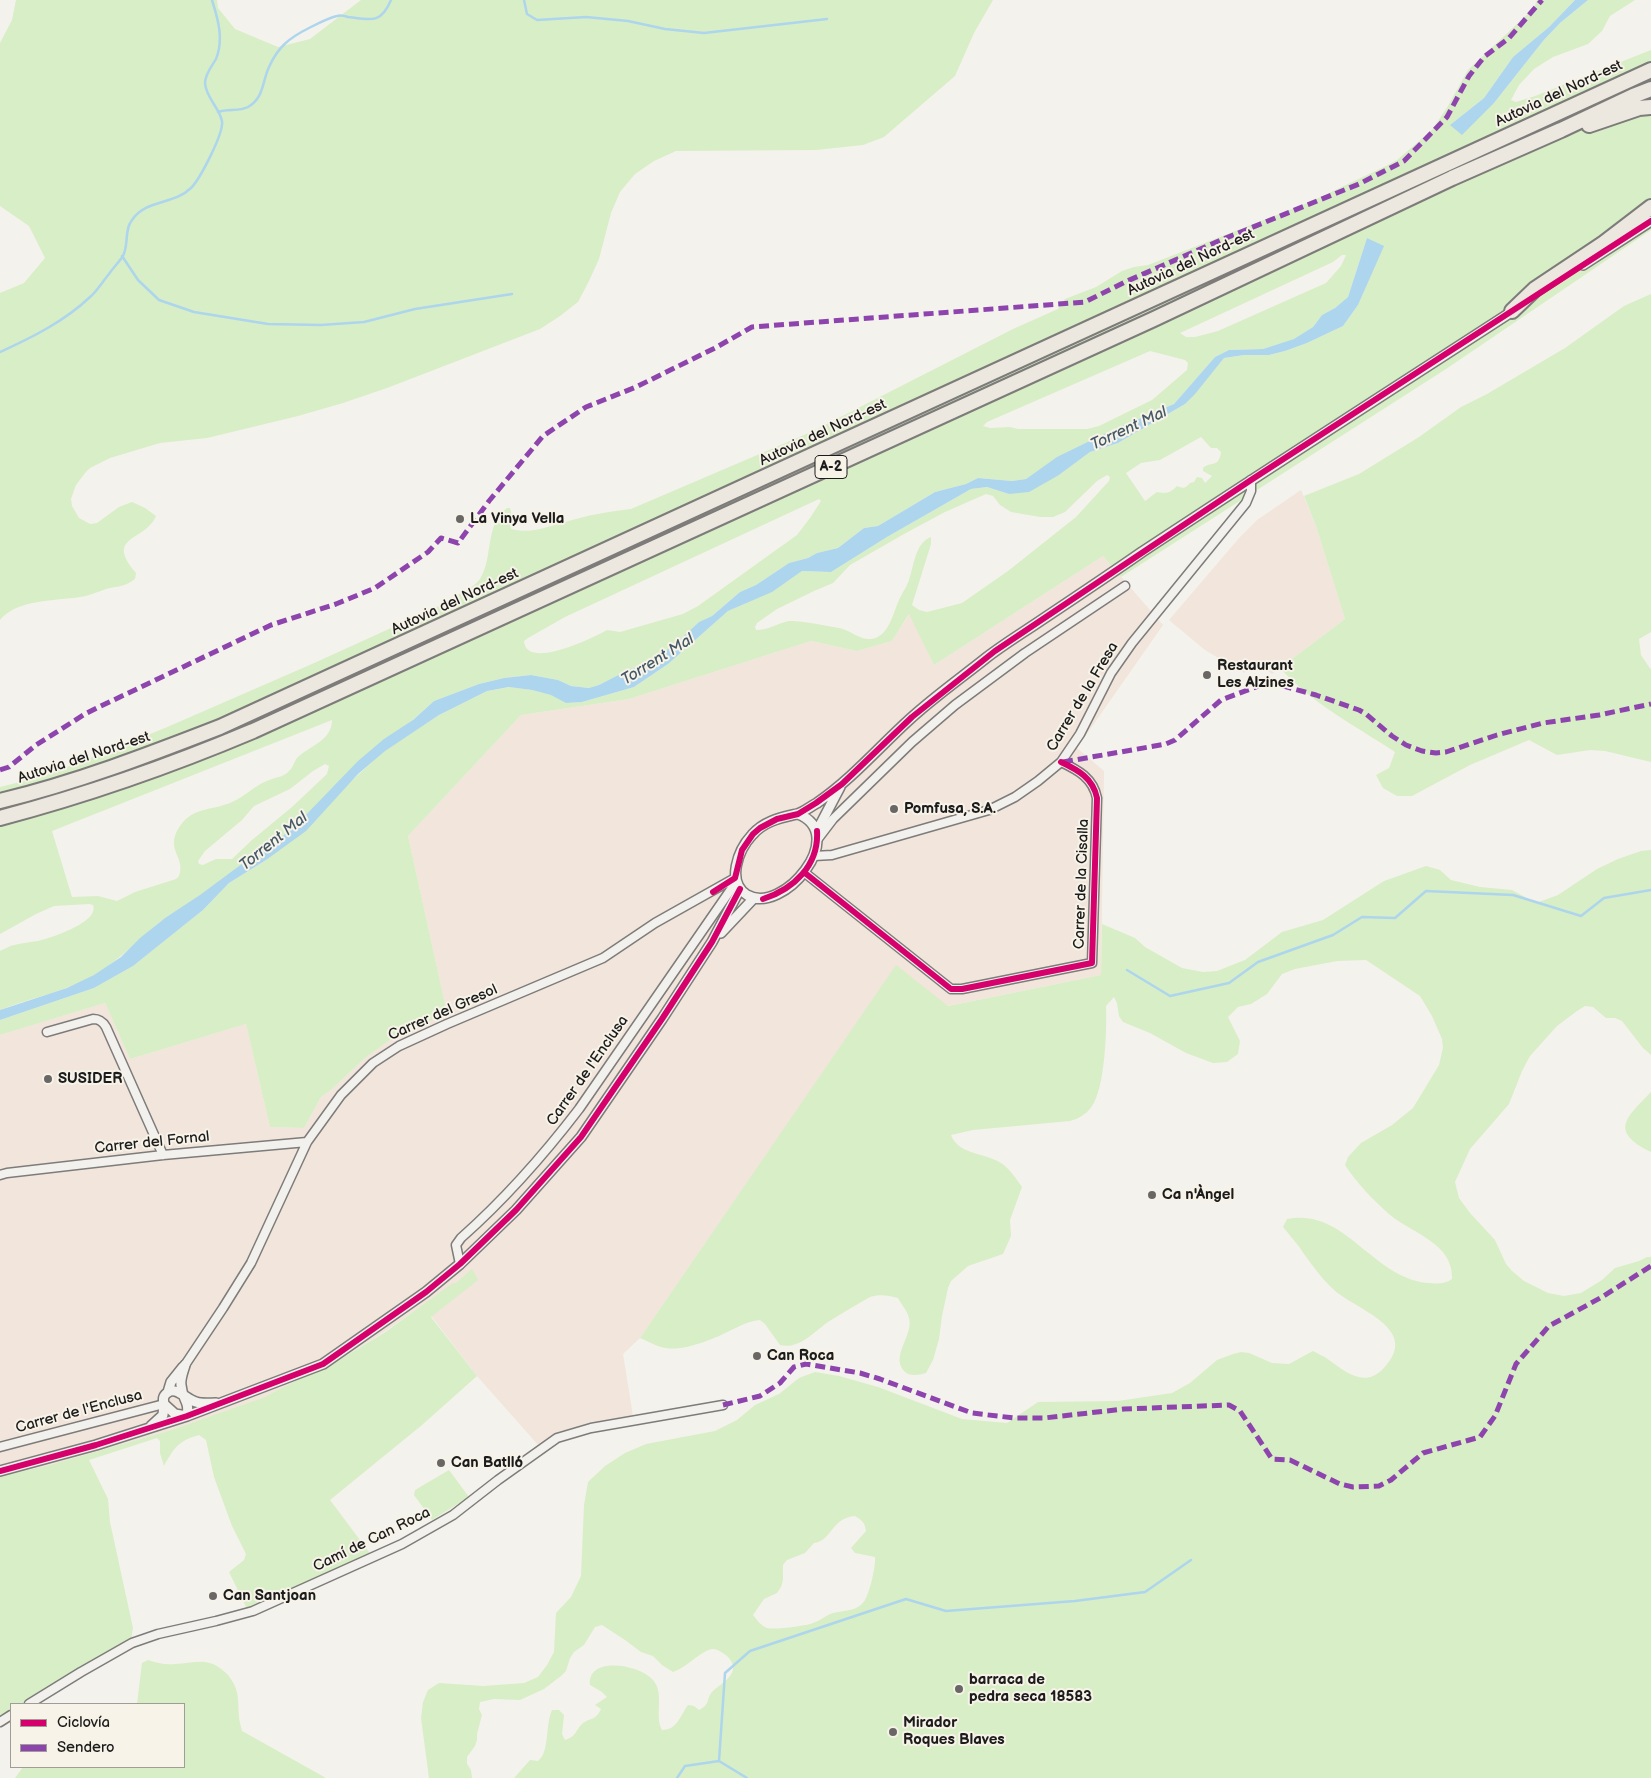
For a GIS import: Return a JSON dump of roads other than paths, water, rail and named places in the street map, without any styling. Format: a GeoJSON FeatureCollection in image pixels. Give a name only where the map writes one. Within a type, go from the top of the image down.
{"type":"FeatureCollection","features":[{"type":"Feature","properties":{"kind":"highway","name":"Autovia del Nord-est"},"geometry":{"type":"LineString","coordinates":[[0,801],[74,780],[157,752],[220,727],[1651,70]]}},
{"type":"Feature","properties":{"kind":"highway","name":"A-2"},"geometry":{"type":"LineString","coordinates":[[0,818],[70,799],[122,782],[253,731],[1154,319],[1452,178],[1633,96],[1651,90]]}},
{"type":"Feature","properties":{"kind":"highway"},"geometry":{"type":"LineString","coordinates":[[1561,130],[1578,129],[1639,108],[1651,108]]}},
{"type":"Feature","properties":{"kind":"highway"},"geometry":{"type":"LineString","coordinates":[[1512,311],[1535,289],[1604,243],[1651,207]]}},
{"type":"Feature","properties":{"kind":"street"},"geometry":{"type":"LineString","coordinates":[[0,1471],[96,1446],[187,1416],[323,1364],[426,1292],[460,1264],[516,1210],[581,1137],[712,942],[737,883],[742,850],[753,834],[769,822],[798,814],[842,784],[912,717],[995,651],[1251,480],[1651,221]]}},
{"type":"Feature","properties":{"kind":"street","name":"Carrer de la Fresa"},"geometry":{"type":"LineString","coordinates":[[814,856],[832,855],[988,810],[1015,797],[1061,762],[1080,734],[1111,673],[1132,643],[1246,503],[1251,491],[1251,480]]}},
{"type":"Feature","properties":{"kind":"street"},"geometry":{"type":"LineString","coordinates":[[817,835],[912,742],[955,705],[1025,652],[1124,586]]}},
{"type":"Feature","properties":{"kind":"street","name":"Carrer de la Cisalla"},"geometry":{"type":"LineString","coordinates":[[805,873],[951,989],[962,989],[1092,963],[1097,798],[1087,777],[1061,762]]}},
{"type":"Feature","properties":{"kind":"street"},"geometry":{"type":"LineString","coordinates":[[737,883],[754,898],[763,899],[774,895],[805,873],[814,856],[817,835],[842,784]]}},
{"type":"Feature","properties":{"kind":"street"},"geometry":{"type":"LineString","coordinates":[[798,814],[805,816],[817,835]]}},
{"type":"Feature","properties":{"kind":"street","name":"Carrer del Gresol"},"geometry":{"type":"LineString","coordinates":[[186,1365],[251,1262],[307,1142],[341,1095],[373,1063],[399,1046],[447,1024],[603,958],[655,923],[737,883]]}},
{"type":"Feature","properties":{"kind":"street","name":"Carrer de l'Enclusa"},"geometry":{"type":"LineString","coordinates":[[460,1264],[456,1245],[461,1238],[518,1184],[554,1143],[737,883]]}},
{"type":"Feature","properties":{"kind":"street"},"geometry":{"type":"LineString","coordinates":[[712,942],[754,898]]}},
{"type":"Feature","properties":{"kind":"street"},"geometry":{"type":"LineString","coordinates":[[47,1032],[93,1019],[103,1022],[163,1155]]}},
{"type":"Feature","properties":{"kind":"street","name":"Carrer del Fornal"},"geometry":{"type":"LineString","coordinates":[[0,1175],[163,1155],[307,1142]]}},
{"type":"Feature","properties":{"kind":"street"},"geometry":{"type":"LineString","coordinates":[[150,1428],[162,1414],[164,1396],[168,1392],[168,1387],[186,1365]]}},
{"type":"Feature","properties":{"kind":"street"},"geometry":{"type":"LineString","coordinates":[[186,1365],[181,1382],[184,1397],[188,1404],[187,1416]]}},
{"type":"Feature","properties":{"kind":"street"},"geometry":{"type":"LineString","coordinates":[[168,1392],[175,1391],[195,1402],[221,1404]]}},
{"type":"Feature","properties":{"kind":"street"},"geometry":{"type":"LineString","coordinates":[[164,1404],[175,1414],[187,1416]]}},
{"type":"Feature","properties":{"kind":"street","name":"Carrer de l'Enclusa"},"geometry":{"type":"LineString","coordinates":[[0,1448],[164,1404]]}},
{"type":"Feature","properties":{"kind":"street","name":"Camí de Can Roca"},"geometry":{"type":"LineString","coordinates":[[31,1703],[132,1644],[158,1634],[253,1611],[402,1544],[453,1515],[557,1438],[591,1428],[722,1405]]}},
{"type":"Feature","properties":{"kind":"water"},"geometry":{"type":"Polygon","coordinates":[[[1575,0],[1588,0],[1560,23],[1543,41],[1494,103],[1462,135],[1450,125],[1484,98],[1513,57],[1549,27],[1575,0]]]}},
{"type":"Feature","properties":{"kind":"water","name":"Torrent Mal"},"geometry":{"type":"Polygon","coordinates":[[[1367,238],[1384,246],[1358,305],[1343,326],[1285,351],[1269,355],[1244,355],[1224,358],[1185,404],[1118,443],[1090,452],[1059,475],[1029,492],[1009,494],[987,487],[971,489],[887,537],[831,572],[802,571],[772,592],[728,611],[668,664],[634,687],[582,702],[566,703],[551,695],[509,687],[487,691],[439,715],[385,751],[358,774],[306,831],[266,860],[229,883],[203,910],[133,966],[94,988],[0,1020],[0,1010],[67,988],[94,975],[121,957],[140,938],[165,918],[258,852],[277,841],[301,820],[358,761],[384,739],[413,720],[434,701],[479,684],[504,678],[531,675],[558,680],[571,686],[589,688],[599,685],[630,669],[651,664],[659,655],[674,645],[699,622],[712,616],[740,592],[756,585],[789,563],[838,548],[864,528],[878,526],[935,492],[966,484],[978,478],[1012,481],[1026,479],[1057,457],[1110,431],[1174,404],[1215,357],[1229,350],[1263,349],[1294,339],[1313,327],[1322,315],[1335,308],[1348,297],[1367,238]]]}},
{"type":"Feature","properties":{"kind":"waterway"},"geometry":{"type":"LineString","coordinates":[[0,352],[47,328],[80,306],[95,292],[123,256],[128,228],[138,213],[152,205],[184,193],[191,188],[200,175],[211,156],[222,127],[222,121],[205,83],[207,73],[216,59],[220,44],[218,22],[212,0]]}},
{"type":"Feature","properties":{"kind":"waterway"},"geometry":{"type":"LineString","coordinates":[[218,112],[237,110],[248,107],[253,103],[260,94],[269,67],[276,54],[285,44],[302,32],[323,21],[338,16],[374,19],[383,13],[391,0]]}},
{"type":"Feature","properties":{"kind":"waterway"},"geometry":{"type":"LineString","coordinates":[[524,0],[527,14],[537,20],[586,17],[628,21],[665,29],[704,33],[827,19]]}},
{"type":"Feature","properties":{"kind":"waterway"},"geometry":{"type":"LineString","coordinates":[[122,256],[138,280],[159,300],[194,312],[268,324],[321,325],[364,322],[415,309],[512,294]]}},
{"type":"Feature","properties":{"kind":"waterway"},"geometry":{"type":"LineString","coordinates":[[1127,970],[1170,996],[1229,983],[1258,962],[1333,935],[1362,917],[1395,918],[1426,891],[1513,895],[1581,916],[1604,898],[1651,890]]}},
{"type":"Feature","properties":{"kind":"waterway"},"geometry":{"type":"LineString","coordinates":[[719,1761],[725,1673],[750,1651],[906,1599],[946,1611],[1075,1601],[1145,1592],[1191,1560]]}},
{"type":"Feature","properties":{"kind":"waterway"},"geometry":{"type":"LineString","coordinates":[[677,1778],[685,1766],[719,1761],[747,1778]]}},
{"type":"Feature","properties":{"kind":"place","name":"La Vinya Vella"},"geometry":{"type":"Point","coordinates":[460,519]}},
{"type":"Feature","properties":{"kind":"place","name":"Restaurant Les Alzines"},"geometry":{"type":"Point","coordinates":[1207,675]}},
{"type":"Feature","properties":{"kind":"place","name":"Pomfusa, S.A."},"geometry":{"type":"Point","coordinates":[894,809]}},
{"type":"Feature","properties":{"kind":"place","name":"SUSIDER"},"geometry":{"type":"Point","coordinates":[48,1079]}},
{"type":"Feature","properties":{"kind":"place","name":"Ca n'Àngel"},"geometry":{"type":"Point","coordinates":[1152,1195]}},
{"type":"Feature","properties":{"kind":"place","name":"Can Roca"},"geometry":{"type":"Point","coordinates":[757,1356]}},
{"type":"Feature","properties":{"kind":"place","name":"Can Batlló"},"geometry":{"type":"Point","coordinates":[441,1463]}},
{"type":"Feature","properties":{"kind":"place","name":"Can Santjoan"},"geometry":{"type":"Point","coordinates":[213,1596]}},
{"type":"Feature","properties":{"kind":"place","name":"barraca de pedra seca 18583"},"geometry":{"type":"Point","coordinates":[959,1689]}},
{"type":"Feature","properties":{"kind":"place","name":"Mirador Roques Blaves"},"geometry":{"type":"Point","coordinates":[893,1732]}}]}
